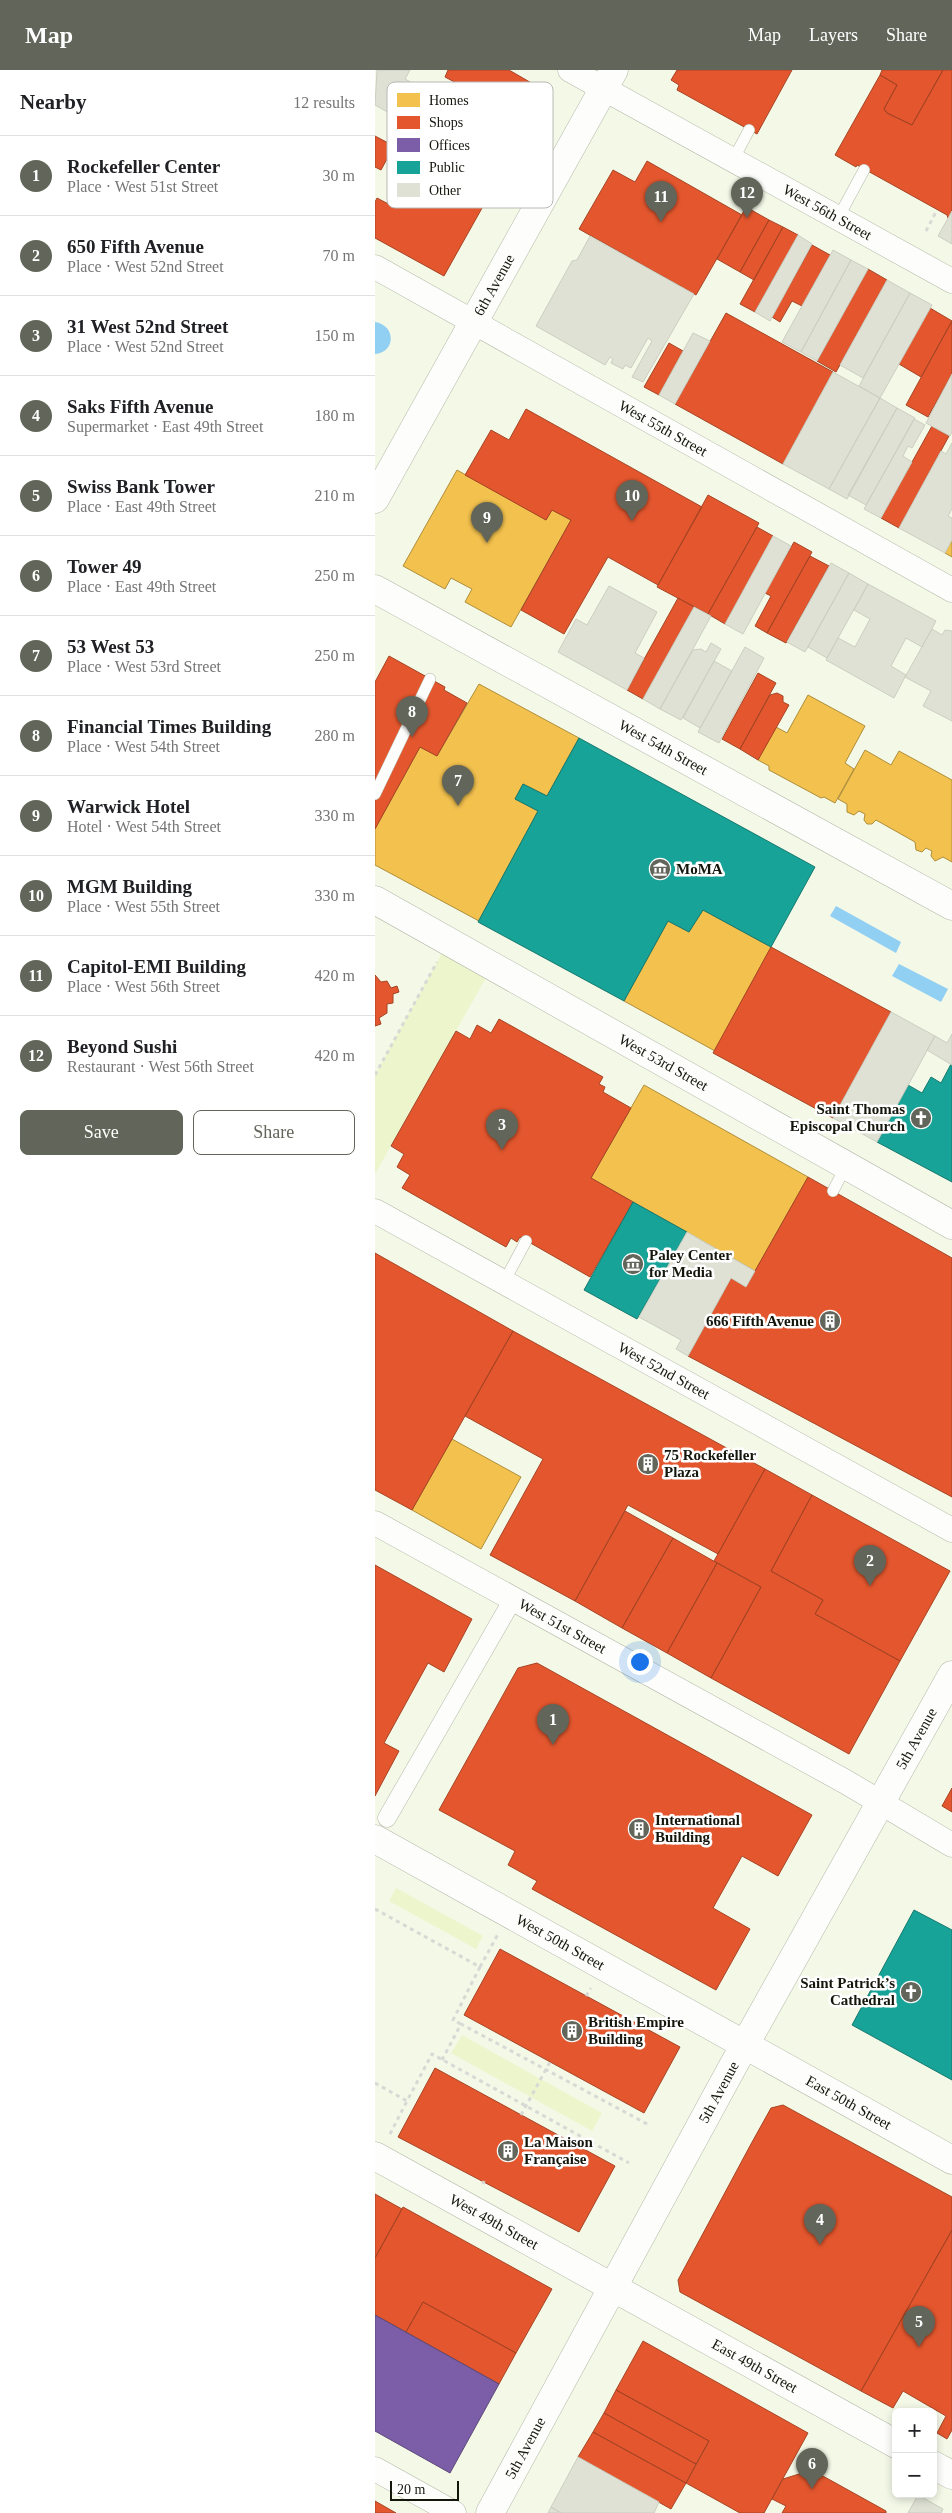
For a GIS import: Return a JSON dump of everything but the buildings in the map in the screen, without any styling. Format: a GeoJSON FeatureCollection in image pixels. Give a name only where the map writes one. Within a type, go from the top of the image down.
{"type":"FeatureCollection","features":[{"type":"Feature","properties":{"kind":"main road","name":"6th Avenue"},"geometry":{"type":"LineString","coordinates":[[553,179],[609,79]]}},
{"type":"Feature","properties":{"kind":"main road","name":"6th Avenue"},"geometry":{"type":"LineString","coordinates":[[375,499],[537,208]]}},
{"type":"Feature","properties":{"kind":"main road","name":"West 54th Street"},"geometry":{"type":"LineString","coordinates":[[375,589],[952,906]]}},
{"type":"Feature","properties":{"kind":"main road","name":"West 53rd Street"},"geometry":{"type":"LineString","coordinates":[[375,900],[952,1225]]}},
{"type":"Feature","properties":{"kind":"main road","name":"5th Avenue"},"geometry":{"type":"LineString","coordinates":[[490,2513],[745,2045],[952,1674]]}},
{"type":"Feature","properties":{"kind":"main road","name":"West 50th Street"},"geometry":{"type":"LineString","coordinates":[[381,1828],[745,2045]]}},
{"type":"Feature","properties":{"kind":"main road","name":"East 50th Street"},"geometry":{"type":"LineString","coordinates":[[745,2045],[952,2160]]}},
{"type":"Feature","properties":{"kind":"main road","name":"West 49th Street"},"geometry":{"type":"LineString","coordinates":[[375,2156],[613,2288]]}},
{"type":"Feature","properties":{"kind":"main road","name":"East 49th Street"},"geometry":{"type":"LineString","coordinates":[[613,2288],[892,2442]]}},
{"type":"Feature","properties":{"kind":"main road"},"geometry":{"type":"LineString","coordinates":[[937,2467],[952,2475]]}},
{"type":"Feature","properties":{"kind":"street","name":"West 56th Street"},"geometry":{"type":"LineString","coordinates":[[570,70],[609,79],[733,160],[952,281]]}},
{"type":"Feature","properties":{"kind":"street","name":"West 55th Street"},"geometry":{"type":"LineString","coordinates":[[375,267],[952,590]]}},
{"type":"Feature","properties":{"kind":"street","name":"West 52nd Street"},"geometry":{"type":"LineString","coordinates":[[375,1211],[952,1530]]}},
{"type":"Feature","properties":{"kind":"street","name":"West 51st Street"},"geometry":{"type":"LineString","coordinates":[[375,1523],[881,1803],[952,1845]]}},
{"type":"Feature","properties":{"kind":"street"},"geometry":{"type":"LineString","coordinates":[[381,1828],[513,1599]]}},
{"type":"Feature","properties":{"kind":"street"},"geometry":{"type":"LineString","coordinates":[[375,2469],[454,2513]]}},
{"type":"Feature","properties":{"kind":"lane"},"geometry":{"type":"LineString","coordinates":[[733,160],[749,130]]}},
{"type":"Feature","properties":{"kind":"lane"},"geometry":{"type":"LineString","coordinates":[[837,218],[864,170]]}},
{"type":"Feature","properties":{"kind":"lane"},"geometry":{"type":"LineString","coordinates":[[375,794],[430,680]]}},
{"type":"Feature","properties":{"kind":"lane"},"geometry":{"type":"LineString","coordinates":[[833,1191],[846,1166]]}},
{"type":"Feature","properties":{"kind":"lane"},"geometry":{"type":"LineString","coordinates":[[504,1282],[526,1241]]}},
{"type":"Feature","properties":{"kind":"path"},"geometry":{"type":"LineString","coordinates":[[925,231],[937,210]]}},
{"type":"Feature","properties":{"kind":"path"},"geometry":{"type":"LineString","coordinates":[[375,1074],[448,942]]}},
{"type":"Feature","properties":{"kind":"path"},"geometry":{"type":"LineString","coordinates":[[375,1909],[480,1967]]}},
{"type":"Feature","properties":{"kind":"path"},"geometry":{"type":"LineString","coordinates":[[498,1934],[453,2020],[649,2126]]}},
{"type":"Feature","properties":{"kind":"path"},"geometry":{"type":"LineString","coordinates":[[586,1996],[591,1988]]}},
{"type":"Feature","properties":{"kind":"path"},"geometry":{"type":"LineString","coordinates":[[442,2060],[461,2024]]}},
{"type":"Feature","properties":{"kind":"path"},"geometry":{"type":"LineString","coordinates":[[390,2134],[432,2054],[629,2163]]}},
{"type":"Feature","properties":{"kind":"path"},"geometry":{"type":"LineString","coordinates":[[521,2115],[550,2062]]}},
{"type":"Feature","properties":{"kind":"path"},"geometry":{"type":"LineString","coordinates":[[375,2083],[407,2101]]}},
{"type":"Feature","properties":{"kind":"green space"},"geometry":{"type":"Polygon","coordinates":[[[448,942],[492,967],[375,1174],[375,1075],[448,942]]]}},
{"type":"Feature","properties":{"kind":"green space"},"geometry":{"type":"Polygon","coordinates":[[[396,1888],[483,1936],[476,1949],[389,1901],[396,1888]]]}},
{"type":"Feature","properties":{"kind":"green space"},"geometry":{"type":"Polygon","coordinates":[[[462,2035],[602,2113],[592,2131],[451,2053],[462,2035]]]}},
{"type":"Feature","properties":{"kind":"water"},"geometry":{"type":"Polygon","coordinates":[[[375,322],[387,328],[391,338],[387,349],[375,354],[375,322]]]}},
{"type":"Feature","properties":{"kind":"water"},"geometry":{"type":"Polygon","coordinates":[[[836,906],[901,942],[896,953],[830,916],[836,906]]]}},
{"type":"Feature","properties":{"kind":"water"},"geometry":{"type":"Polygon","coordinates":[[[899,964],[948,989],[941,1002],[892,976],[899,964]]]}},
{"type":"Feature","properties":{"kind":"place","name":"Beyond Sushi"},"geometry":{"type":"Point","coordinates":[747,218]}},
{"type":"Feature","properties":{"kind":"place","name":"Capitol-EMI Building"},"geometry":{"type":"Point","coordinates":[661,222]}},
{"type":"Feature","properties":{"kind":"place","name":"MGM Building"},"geometry":{"type":"Point","coordinates":[632,521]}},
{"type":"Feature","properties":{"kind":"place","name":"Warwick Hotel"},"geometry":{"type":"Point","coordinates":[487,543]}},
{"type":"Feature","properties":{"kind":"place","name":"Financial Times Building"},"geometry":{"type":"Point","coordinates":[412,737]}},
{"type":"Feature","properties":{"kind":"place","name":"53 West 53"},"geometry":{"type":"Point","coordinates":[458,806]}},
{"type":"Feature","properties":{"kind":"place","name":"MoMA"},"geometry":{"type":"Point","coordinates":[660,869]}},
{"type":"Feature","properties":{"kind":"place","name":"Saint Thomas Episcopal Church"},"geometry":{"type":"Point","coordinates":[921,1118]}},
{"type":"Feature","properties":{"kind":"place","name":"31 West 52nd Street"},"geometry":{"type":"Point","coordinates":[502,1150]}},
{"type":"Feature","properties":{"kind":"place","name":"Paley Center for Media"},"geometry":{"type":"Point","coordinates":[633,1264]}},
{"type":"Feature","properties":{"kind":"place","name":"666 Fifth Avenue"},"geometry":{"type":"Point","coordinates":[830,1321]}},
{"type":"Feature","properties":{"kind":"place","name":"75 Rockefeller Plaza"},"geometry":{"type":"Point","coordinates":[648,1464]}},
{"type":"Feature","properties":{"kind":"place","name":"650 Fifth Avenue"},"geometry":{"type":"Point","coordinates":[870,1586]}},
{"type":"Feature","properties":{"kind":"place","name":"Rockefeller Center"},"geometry":{"type":"Point","coordinates":[553,1745]}},
{"type":"Feature","properties":{"kind":"place","name":"International Building"},"geometry":{"type":"Point","coordinates":[639,1829]}},
{"type":"Feature","properties":{"kind":"place","name":"Saint Patrick’s Cathedral"},"geometry":{"type":"Point","coordinates":[911,1992]}},
{"type":"Feature","properties":{"kind":"place","name":"British Empire Building"},"geometry":{"type":"Point","coordinates":[572,2031]}},
{"type":"Feature","properties":{"kind":"place","name":"La Maison Française"},"geometry":{"type":"Point","coordinates":[508,2151]}},
{"type":"Feature","properties":{"kind":"place","name":"Saks Fifth Avenue"},"geometry":{"type":"Point","coordinates":[820,2245]}},
{"type":"Feature","properties":{"kind":"place","name":"Swiss Bank Tower"},"geometry":{"type":"Point","coordinates":[919,2347]}},
{"type":"Feature","properties":{"kind":"place","name":"Tower 49"},"geometry":{"type":"Point","coordinates":[812,2489]}}]}
